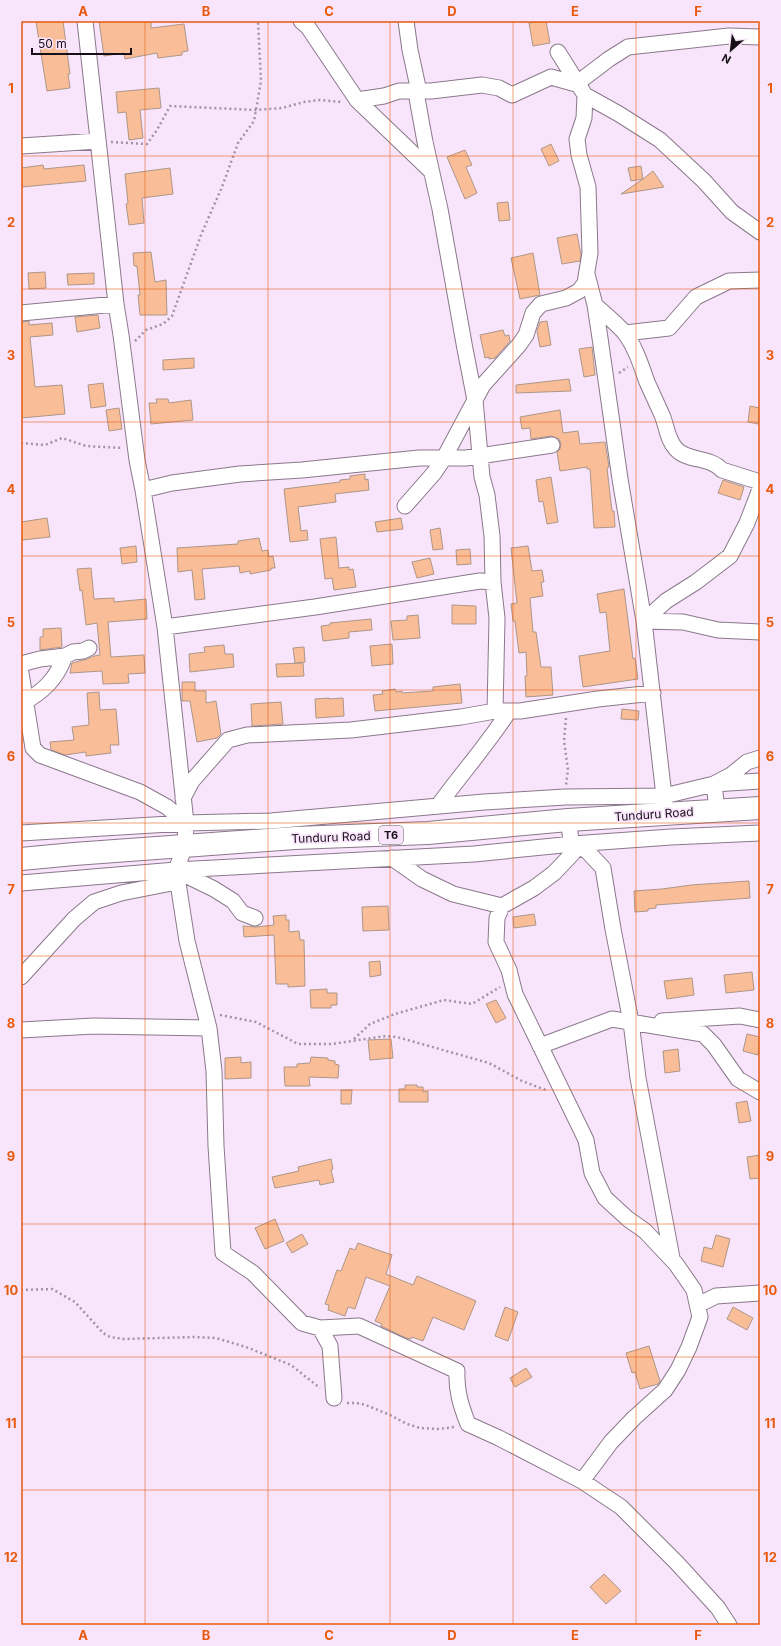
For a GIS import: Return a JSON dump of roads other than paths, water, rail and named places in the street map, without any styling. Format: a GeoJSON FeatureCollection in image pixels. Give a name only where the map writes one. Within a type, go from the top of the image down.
{"type":"FeatureCollection","features":[{"type":"Feature","properties":{"kind":"highway","name":"Tunduru Road"},"geometry":{"type":"LineString","coordinates":[[21,859],[295,838],[428,833],[568,820],[665,805],[716,810],[760,808]]}},
{"type":"Feature","properties":{"kind":"street"},"geometry":{"type":"LineString","coordinates":[[85,21],[116,304],[135,448],[165,628],[186,823],[185,846],[176,876],[187,940],[209,1028],[214,1071],[216,1146],[223,1253],[254,1273],[302,1323],[320,1328],[359,1326],[457,1371],[456,1386],[461,1407],[468,1424],[499,1438],[582,1481],[621,1507],[682,1569],[718,1608],[730,1625]]}},
{"type":"Feature","properties":{"kind":"street"},"geometry":{"type":"LineString","coordinates":[[301,21],[308,27],[357,100],[431,171]]}},
{"type":"Feature","properties":{"kind":"street"},"geometry":{"type":"LineString","coordinates":[[406,21],[431,171],[440,209],[475,400],[482,477],[487,495],[492,536],[493,582],[497,618],[502,711],[493,736],[463,771],[438,806]]}},
{"type":"Feature","properties":{"kind":"street"},"geometry":{"type":"LineString","coordinates":[[580,90],[609,59],[628,47],[728,36],[760,37]]}},
{"type":"Feature","properties":{"kind":"street"},"geometry":{"type":"LineString","coordinates":[[405,506],[434,473],[444,458],[487,378],[519,345],[526,335],[533,313],[541,304],[566,298],[579,291],[585,283],[590,253],[588,187],[579,155],[577,139],[584,118],[580,90],[558,52]]}},
{"type":"Feature","properties":{"kind":"street"},"geometry":{"type":"LineString","coordinates":[[357,100],[399,92],[418,92],[482,85],[499,88],[512,95],[551,77],[580,90],[660,140],[704,181],[732,212],[760,232]]}},
{"type":"Feature","properties":{"kind":"street"},"geometry":{"type":"LineString","coordinates":[[21,146],[98,141]]}},
{"type":"Feature","properties":{"kind":"street"},"geometry":{"type":"LineString","coordinates":[[587,274],[595,305],[621,486],[644,621],[665,805]]}},
{"type":"Feature","properties":{"kind":"street"},"geometry":{"type":"LineString","coordinates":[[625,333],[669,328],[696,297],[729,281],[760,280]]}},
{"type":"Feature","properties":{"kind":"street"},"geometry":{"type":"LineString","coordinates":[[21,313],[116,304]]}},
{"type":"Feature","properties":{"kind":"street"},"geometry":{"type":"LineString","coordinates":[[595,305],[613,320],[625,333],[662,416],[667,435],[676,449],[686,457],[704,460],[717,465],[722,470],[760,482]]}},
{"type":"Feature","properties":{"kind":"street"},"geometry":{"type":"LineString","coordinates":[[143,490],[172,484],[240,474],[302,470],[419,458],[466,458],[552,445]]}},
{"type":"Feature","properties":{"kind":"street"},"geometry":{"type":"LineString","coordinates":[[644,621],[666,601],[696,582],[730,556],[747,523],[760,489]]}},
{"type":"Feature","properties":{"kind":"street"},"geometry":{"type":"LineString","coordinates":[[165,628],[323,606],[480,581],[493,582]]}},
{"type":"Feature","properties":{"kind":"street"},"geometry":{"type":"LineString","coordinates":[[644,621],[683,622],[718,630],[760,632]]}},
{"type":"Feature","properties":{"kind":"street"},"geometry":{"type":"LineString","coordinates":[[21,664],[40,659],[65,656],[73,652],[83,651],[90,648]]}},
{"type":"Feature","properties":{"kind":"street"},"geometry":{"type":"LineString","coordinates":[[23,702],[50,683],[59,672],[65,656]]}},
{"type":"Feature","properties":{"kind":"street"},"geometry":{"type":"LineString","coordinates":[[21,673],[23,702],[33,748],[40,755],[140,792],[167,807],[186,823]]}},
{"type":"Feature","properties":{"kind":"street"},"geometry":{"type":"LineString","coordinates":[[183,798],[192,781],[228,740],[247,735],[351,730],[502,711],[520,711],[653,693]]}},
{"type":"Feature","properties":{"kind":"street"},"geometry":{"type":"LineString","coordinates":[[21,833],[186,823],[271,820],[565,797],[665,805],[714,784],[731,775],[747,762],[760,758]]}},
{"type":"Feature","properties":{"kind":"street"},"geometry":{"type":"LineString","coordinates":[[714,784],[760,781]]}},
{"type":"Feature","properties":{"kind":"street"},"geometry":{"type":"LineString","coordinates":[[714,784],[716,810]]}},
{"type":"Feature","properties":{"kind":"street"},"geometry":{"type":"LineString","coordinates":[[568,820],[573,844],[573,853],[554,874],[534,888],[502,906],[497,918],[496,942],[509,970],[515,994],[586,1140],[592,1173],[605,1198],[628,1219],[645,1231],[672,1259],[694,1290],[700,1317],[689,1347],[678,1370],[665,1390],[634,1418],[611,1442],[582,1481]]}},
{"type":"Feature","properties":{"kind":"street"},"geometry":{"type":"LineString","coordinates":[[21,883],[176,876],[392,858],[474,854],[573,844],[671,837],[760,833]]}},
{"type":"Feature","properties":{"kind":"street"},"geometry":{"type":"LineString","coordinates":[[573,844],[587,851],[603,868],[613,929],[632,1022],[638,1078],[672,1259]]}},
{"type":"Feature","properties":{"kind":"street"},"geometry":{"type":"LineString","coordinates":[[392,858],[422,880],[453,894],[502,906]]}},
{"type":"Feature","properties":{"kind":"street"},"geometry":{"type":"LineString","coordinates":[[21,977],[74,919],[94,902],[176,876],[214,889],[233,901],[242,914],[255,918]]}},
{"type":"Feature","properties":{"kind":"street"},"geometry":{"type":"LineString","coordinates":[[632,1022],[740,1016],[760,1020]]}},
{"type":"Feature","properties":{"kind":"street"},"geometry":{"type":"LineString","coordinates":[[540,1046],[612,1019],[703,1034],[714,1045],[738,1079],[760,1092]]}},
{"type":"Feature","properties":{"kind":"street"},"geometry":{"type":"LineString","coordinates":[[21,1030],[94,1026],[209,1028]]}},
{"type":"Feature","properties":{"kind":"street"},"geometry":{"type":"LineString","coordinates":[[698,1305],[716,1296],[760,1293]]}},
{"type":"Feature","properties":{"kind":"street"},"geometry":{"type":"LineString","coordinates":[[320,1328],[330,1346],[334,1398]]}}]}
